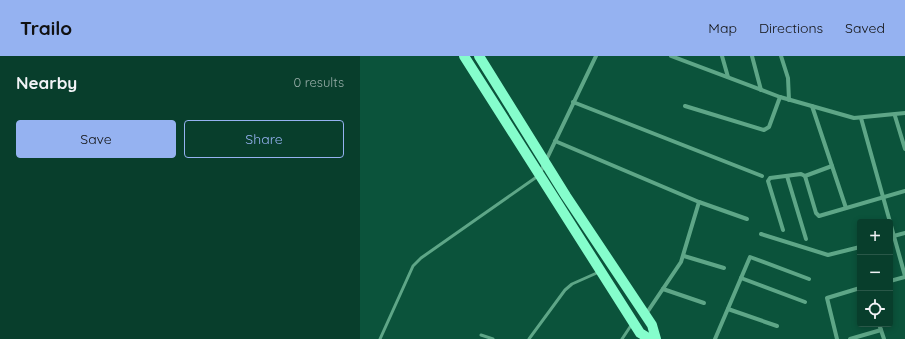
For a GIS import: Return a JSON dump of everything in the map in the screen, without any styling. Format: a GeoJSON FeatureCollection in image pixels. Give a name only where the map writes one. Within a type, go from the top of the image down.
{"type":"FeatureCollection","features":[{"type":"Feature","properties":{"kind":"main road"},"geometry":{"type":"LineString","coordinates":[[464,56],[640,333],[650,339]]}},
{"type":"Feature","properties":{"kind":"main road"},"geometry":{"type":"LineString","coordinates":[[479,56],[545,162],[652,325],[656,339]]}},
{"type":"Feature","properties":{"kind":"street"},"geometry":{"type":"LineString","coordinates":[[540,175],[555,140],[596,56]]}},
{"type":"Feature","properties":{"kind":"street"},"geometry":{"type":"LineString","coordinates":[[670,56],[780,97],[812,106],[861,118],[905,114]]}},
{"type":"Feature","properties":{"kind":"street"},"geometry":{"type":"LineString","coordinates":[[722,56],[728,77]]}},
{"type":"Feature","properties":{"kind":"street"},"geometry":{"type":"LineString","coordinates":[[752,56],[761,90]]}},
{"type":"Feature","properties":{"kind":"street"},"geometry":{"type":"LineString","coordinates":[[781,56],[788,78],[789,100]]}},
{"type":"Feature","properties":{"kind":"street"},"geometry":{"type":"LineString","coordinates":[[685,106],[764,130],[769,126],[780,97]]}},
{"type":"Feature","properties":{"kind":"street"},"geometry":{"type":"LineString","coordinates":[[573,102],[762,176]]}},
{"type":"Feature","properties":{"kind":"street"},"geometry":{"type":"LineString","coordinates":[[812,106],[846,208]]}},
{"type":"Feature","properties":{"kind":"street"},"geometry":{"type":"LineString","coordinates":[[895,116],[905,149]]}},
{"type":"Feature","properties":{"kind":"street"},"geometry":{"type":"LineString","coordinates":[[861,118],[889,219]]}},
{"type":"Feature","properties":{"kind":"street"},"geometry":{"type":"LineString","coordinates":[[555,140],[699,202],[747,219]]}},
{"type":"Feature","properties":{"kind":"street"},"geometry":{"type":"LineString","coordinates":[[783,230],[768,181],[770,178],[805,176],[832,166]]}},
{"type":"Feature","properties":{"kind":"street"},"geometry":{"type":"LineString","coordinates":[[787,176],[806,238]]}},
{"type":"Feature","properties":{"kind":"street"},"geometry":{"type":"LineString","coordinates":[[805,176],[816,213],[819,216],[882,196],[905,191]]}},
{"type":"Feature","properties":{"kind":"street"},"geometry":{"type":"LineString","coordinates":[[645,315],[684,256],[699,202]]}},
{"type":"Feature","properties":{"kind":"street"},"geometry":{"type":"LineString","coordinates":[[893,237],[905,233]]}},
{"type":"Feature","properties":{"kind":"street"},"geometry":{"type":"LineString","coordinates":[[761,234],[828,255],[857,247]]}},
{"type":"Feature","properties":{"kind":"street"},"geometry":{"type":"LineString","coordinates":[[893,240],[905,276],[893,280]]}},
{"type":"Feature","properties":{"kind":"street"},"geometry":{"type":"LineString","coordinates":[[684,256],[724,268]]}},
{"type":"Feature","properties":{"kind":"street"},"geometry":{"type":"LineString","coordinates":[[715,339],[750,257],[809,279]]}},
{"type":"Feature","properties":{"kind":"street"},"geometry":{"type":"LineString","coordinates":[[740,278],[805,302]]}},
{"type":"Feature","properties":{"kind":"street"},"geometry":{"type":"LineString","coordinates":[[663,289],[704,303]]}},
{"type":"Feature","properties":{"kind":"street"},"geometry":{"type":"LineString","coordinates":[[837,339],[827,298],[857,289]]}},
{"type":"Feature","properties":{"kind":"street"},"geometry":{"type":"LineString","coordinates":[[728,308],[776,326]]}},
{"type":"Feature","properties":{"kind":"street"},"geometry":{"type":"LineString","coordinates":[[880,327],[884,339]]}},
{"type":"Feature","properties":{"kind":"street"},"geometry":{"type":"LineString","coordinates":[[850,339],[881,330]]}},
{"type":"Feature","properties":{"kind":"lane"},"geometry":{"type":"LineString","coordinates":[[380,339],[413,266],[421,258],[540,175]]}},
{"type":"Feature","properties":{"kind":"lane"},"geometry":{"type":"LineString","coordinates":[[529,339],[565,290],[572,284],[601,271]]}},
{"type":"Feature","properties":{"kind":"lane"},"geometry":{"type":"LineString","coordinates":[[622,339],[633,322]]}},
{"type":"Feature","properties":{"kind":"lane"},"geometry":{"type":"LineString","coordinates":[[481,335],[493,339]]}}]}
